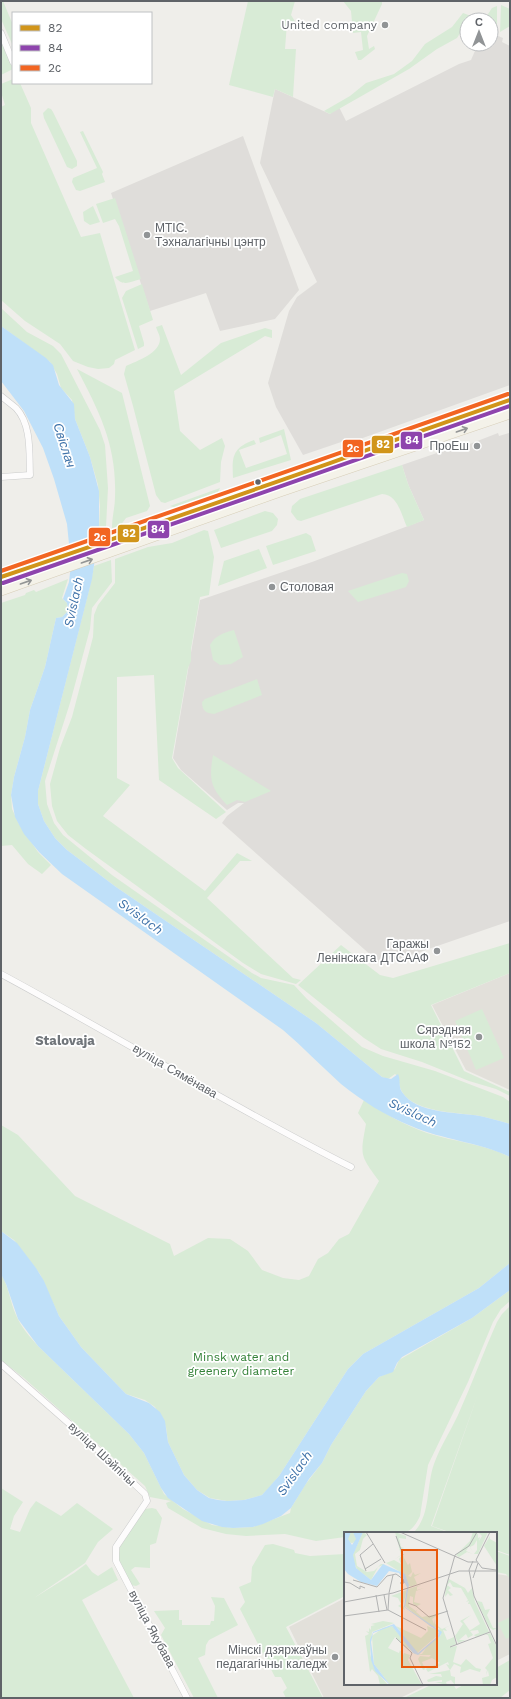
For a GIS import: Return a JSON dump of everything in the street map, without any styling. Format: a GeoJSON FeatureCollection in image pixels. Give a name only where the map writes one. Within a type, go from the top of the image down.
{"type":"FeatureCollection","features":[{"type":"Feature","properties":{"kind":"main road"},"geometry":{"type":"LineString","coordinates":[[1,577],[510,400]]}},
{"type":"Feature","properties":{"kind":"main road"},"geometry":{"type":"LineString","coordinates":[[1,591],[126,548],[280,492],[510,414]]}},
{"type":"Feature","properties":{"kind":"street"},"geometry":{"type":"LineString","coordinates":[[1,33],[12,60]]}},
{"type":"Feature","properties":{"kind":"street"},"geometry":{"type":"LineString","coordinates":[[1,396],[16,408],[22,418],[29,441],[30,475],[1,477]]}},
{"type":"Feature","properties":{"kind":"street"},"geometry":{"type":"LineString","coordinates":[[277,481],[280,492]]}},
{"type":"Feature","properties":{"kind":"street","name":"вуліца Сямёнава"},"geometry":{"type":"LineString","coordinates":[[1,974],[69,1011],[284,1134],[351,1167]]}},
{"type":"Feature","properties":{"kind":"street","name":"вуліца Шэйпічы"},"geometry":{"type":"LineString","coordinates":[[1,1364],[81,1434],[145,1494],[147,1501],[116,1547],[116,1561]]}},
{"type":"Feature","properties":{"kind":"street","name":"вуліца Якубава"},"geometry":{"type":"LineString","coordinates":[[116,1561],[187,1698]]}},
{"type":"Feature","properties":{"kind":"shaded area"},"geometry":{"type":"Polygon","coordinates":[[[499,36],[503,38],[502,42],[510,46],[510,385],[360,439],[350,439],[303,455],[276,407],[268,383],[289,311],[297,297],[317,282],[260,163],[275,89],[330,114],[339,107],[346,121],[459,64],[471,60],[474,52],[499,52],[499,36]]]}},
{"type":"Feature","properties":{"kind":"shaded area"},"geometry":{"type":"Polygon","coordinates":[[[243,136],[299,290],[275,319],[220,331],[206,293],[150,311],[111,193],[243,136]]]}},
{"type":"Feature","properties":{"kind":"shaded area"},"geometry":{"type":"Polygon","coordinates":[[[510,430],[510,921],[382,965],[222,823],[227,816],[244,803],[238,803],[227,810],[181,770],[173,758],[200,600],[312,562],[424,520],[408,484],[402,465],[466,443],[467,445],[498,433],[499,436],[509,433],[510,430]]]}},
{"type":"Feature","properties":{"kind":"shaded area","name":"Сярэдняя школа №152"},"geometry":{"type":"Polygon","coordinates":[[[510,973],[510,1090],[466,1070],[432,1005],[510,973]]]}},
{"type":"Feature","properties":{"kind":"shaded area"},"geometry":{"type":"Polygon","coordinates":[[[497,1574],[510,1576],[510,1654],[497,1660],[497,1574]]]}},
{"type":"Feature","properties":{"kind":"shaded area"},"geometry":{"type":"Polygon","coordinates":[[[344,1599],[344,1685],[427,1685],[400,1698],[324,1698],[289,1627],[344,1599]]]}},
{"type":"Feature","properties":{"kind":"green space"},"geometry":{"type":"Polygon","coordinates":[[[1,1],[3,1],[12,23],[12,44],[1,19],[1,1]]]}},
{"type":"Feature","properties":{"kind":"green space"},"geometry":{"type":"Polygon","coordinates":[[[248,1],[295,1],[291,15],[296,23],[287,23],[285,49],[296,49],[293,97],[275,89],[273,97],[229,85],[248,1]]]}},
{"type":"Feature","properties":{"kind":"green space"},"geometry":{"type":"Polygon","coordinates":[[[343,1],[382,1],[367,36],[369,49],[374,46],[375,49],[361,60],[358,60],[355,52],[363,50],[361,32],[353,33],[351,11],[343,1]]]}},
{"type":"Feature","properties":{"kind":"green space"},"geometry":{"type":"Polygon","coordinates":[[[501,5],[510,9],[510,26],[500,32],[501,5]]]}},
{"type":"Feature","properties":{"kind":"green space"},"geometry":{"type":"Polygon","coordinates":[[[497,6],[497,12],[489,12],[492,8],[497,6]]]}},
{"type":"Feature","properties":{"kind":"green space"},"geometry":{"type":"Polygon","coordinates":[[[459,18],[459,35],[457,38],[437,49],[409,69],[330,114],[324,111],[350,96],[366,83],[394,74],[412,61],[425,44],[452,27],[459,18]]]}},
{"type":"Feature","properties":{"kind":"green space"},"geometry":{"type":"Polygon","coordinates":[[[1,40],[12,70],[1,75],[1,40]]]}},
{"type":"Feature","properties":{"kind":"green space"},"geometry":{"type":"Polygon","coordinates":[[[12,79],[12,84],[20,84],[31,108],[31,123],[81,237],[100,233],[135,350],[115,360],[114,364],[109,368],[98,369],[73,361],[60,344],[25,321],[1,300],[1,107],[5,105],[1,92],[1,84],[12,79]]]}},
{"type":"Feature","properties":{"kind":"green space"},"geometry":{"type":"Polygon","coordinates":[[[48,108],[53,112],[77,161],[77,166],[72,169],[67,167],[44,118],[43,113],[48,108]]]}},
{"type":"Feature","properties":{"kind":"green space"},"geometry":{"type":"Polygon","coordinates":[[[83,131],[103,172],[102,174],[105,182],[80,191],[76,190],[72,182],[73,178],[97,168],[80,132],[83,131]]]}},
{"type":"Feature","properties":{"kind":"green space"},"geometry":{"type":"Polygon","coordinates":[[[115,198],[141,279],[127,283],[121,282],[115,277],[133,271],[119,226],[115,219],[103,223],[96,204],[115,198]]]}},
{"type":"Feature","properties":{"kind":"green space"},"geometry":{"type":"Polygon","coordinates":[[[93,206],[100,222],[90,225],[84,221],[83,212],[93,206]]]}},
{"type":"Feature","properties":{"kind":"green space"},"geometry":{"type":"Polygon","coordinates":[[[142,284],[153,320],[139,326],[144,346],[138,349],[122,298],[126,291],[142,284]]]}},
{"type":"Feature","properties":{"kind":"green space"},"geometry":{"type":"Polygon","coordinates":[[[1,308],[27,332],[53,346],[61,354],[100,430],[105,445],[108,488],[106,527],[104,530],[99,531],[100,506],[98,485],[90,457],[75,419],[72,400],[61,388],[57,374],[50,362],[1,326],[1,308]]]}},
{"type":"Feature","properties":{"kind":"green space"},"geometry":{"type":"Polygon","coordinates":[[[162,325],[181,375],[221,343],[265,328],[272,330],[272,338],[265,336],[174,391],[180,431],[200,450],[222,438],[225,446],[221,462],[220,482],[165,503],[161,502],[156,495],[124,374],[126,366],[147,356],[156,348],[159,344],[160,336],[156,327],[162,325]]]}},
{"type":"Feature","properties":{"kind":"green space"},"geometry":{"type":"Polygon","coordinates":[[[77,369],[122,393],[150,506],[147,511],[126,518],[120,526],[112,528],[115,501],[115,479],[110,446],[100,415],[77,369]]]}},
{"type":"Feature","properties":{"kind":"green space"},"geometry":{"type":"Polygon","coordinates":[[[284,429],[291,460],[233,478],[233,459],[235,454],[241,446],[247,443],[254,440],[256,444],[239,450],[246,468],[287,454],[281,435],[260,443],[259,438],[284,429]]]}},
{"type":"Feature","properties":{"kind":"green space"},"geometry":{"type":"Polygon","coordinates":[[[402,465],[408,484],[424,520],[407,527],[401,511],[395,501],[387,495],[382,494],[301,521],[297,520],[291,512],[292,506],[300,499],[402,465]]]}},
{"type":"Feature","properties":{"kind":"green space"},"geometry":{"type":"Polygon","coordinates":[[[220,488],[217,494],[176,508],[170,506],[220,488]]]}},
{"type":"Feature","properties":{"kind":"green space"},"geometry":{"type":"Polygon","coordinates":[[[265,511],[273,513],[278,519],[277,525],[272,531],[221,548],[214,530],[265,511]]]}},
{"type":"Feature","properties":{"kind":"green space"},"geometry":{"type":"Polygon","coordinates":[[[204,530],[208,531],[214,557],[209,595],[200,597],[191,649],[191,661],[188,668],[172,758],[178,768],[226,812],[216,819],[159,780],[154,675],[117,677],[117,778],[130,785],[103,816],[205,891],[237,853],[252,861],[240,861],[207,898],[293,978],[301,980],[296,984],[261,974],[243,963],[86,849],[68,835],[57,821],[52,806],[50,784],[60,748],[72,717],[93,637],[94,615],[98,605],[115,583],[115,559],[148,547],[172,543],[204,530]]]}},
{"type":"Feature","properties":{"kind":"green space"},"geometry":{"type":"Polygon","coordinates":[[[306,533],[311,536],[316,551],[273,565],[266,546],[306,533]]]}},
{"type":"Feature","properties":{"kind":"green space"},"geometry":{"type":"Polygon","coordinates":[[[259,549],[267,568],[218,586],[224,561],[259,549]]]}},
{"type":"Feature","properties":{"kind":"green space"},"geometry":{"type":"Polygon","coordinates":[[[111,560],[112,582],[92,608],[90,629],[70,703],[45,781],[47,804],[54,823],[63,835],[112,875],[252,973],[261,978],[294,985],[307,999],[362,1047],[383,1056],[435,1071],[503,1097],[510,1102],[510,1124],[480,1116],[429,1108],[417,1104],[407,1098],[401,1089],[399,1077],[395,1074],[388,1079],[382,1077],[316,1023],[116,887],[67,850],[55,838],[44,821],[38,804],[38,791],[94,566],[111,560]]]}},
{"type":"Feature","properties":{"kind":"green space"},"geometry":{"type":"Polygon","coordinates":[[[402,573],[407,574],[409,581],[406,587],[358,602],[348,591],[402,573]]]}},
{"type":"Feature","properties":{"kind":"green space"},"geometry":{"type":"Polygon","coordinates":[[[68,579],[62,598],[67,603],[68,611],[62,617],[56,618],[45,667],[30,710],[11,795],[12,809],[19,824],[38,852],[51,865],[42,874],[28,864],[12,845],[1,846],[1,603],[25,595],[26,593],[34,590],[36,592],[68,579]]]}},
{"type":"Feature","properties":{"kind":"green space"},"geometry":{"type":"Polygon","coordinates":[[[234,630],[243,657],[231,664],[220,665],[213,660],[210,645],[220,635],[234,630]]]}},
{"type":"Feature","properties":{"kind":"green space"},"geometry":{"type":"Polygon","coordinates":[[[257,679],[262,695],[214,714],[207,712],[204,709],[202,702],[205,699],[257,679]]]}},
{"type":"Feature","properties":{"kind":"green space"},"geometry":{"type":"Polygon","coordinates":[[[213,755],[271,791],[245,802],[237,800],[227,805],[217,793],[212,782],[211,770],[213,755]]]}},
{"type":"Feature","properties":{"kind":"green space"},"geometry":{"type":"Polygon","coordinates":[[[510,943],[510,973],[431,1005],[464,1071],[510,1092],[510,1096],[496,1089],[469,1081],[422,1062],[381,1049],[364,1038],[298,985],[341,945],[380,975],[393,978],[510,943]]]}},
{"type":"Feature","properties":{"kind":"green space"},"geometry":{"type":"Polygon","coordinates":[[[482,1009],[504,1058],[476,1070],[455,1021],[482,1009]]]}},
{"type":"Feature","properties":{"kind":"green space","name":"Minsk water and greenery diameter"},"geometry":{"type":"Polygon","coordinates":[[[364,1100],[379,1110],[419,1130],[480,1146],[510,1157],[510,1263],[479,1288],[363,1354],[348,1369],[279,1476],[262,1495],[244,1500],[227,1501],[210,1498],[197,1490],[184,1475],[168,1442],[166,1427],[155,1407],[145,1400],[126,1394],[81,1347],[59,1316],[40,1274],[14,1240],[1,1231],[1,1125],[18,1135],[75,1196],[170,1244],[174,1256],[208,1238],[230,1239],[248,1251],[262,1270],[283,1278],[299,1280],[309,1276],[318,1259],[328,1253],[339,1239],[349,1234],[379,1181],[368,1166],[363,1155],[362,1149],[366,1124],[358,1113],[364,1100]]]}},
{"type":"Feature","properties":{"kind":"green space"},"geometry":{"type":"Polygon","coordinates":[[[1,1274],[20,1324],[38,1346],[129,1434],[144,1453],[164,1494],[183,1509],[212,1525],[233,1528],[253,1527],[290,1513],[291,1508],[305,1485],[322,1463],[331,1445],[366,1391],[379,1377],[395,1369],[399,1360],[472,1318],[510,1290],[510,1301],[501,1309],[493,1322],[468,1382],[428,1465],[420,1516],[414,1527],[405,1532],[344,1532],[344,1537],[316,1541],[285,1534],[246,1536],[226,1534],[202,1528],[168,1508],[166,1503],[171,1501],[150,1497],[145,1486],[24,1378],[1,1360],[1,1274]]]}},
{"type":"Feature","properties":{"kind":"green space"},"geometry":{"type":"Polygon","coordinates":[[[510,1306],[510,1555],[497,1550],[497,1532],[449,1532],[432,1526],[478,1394],[431,1526],[447,1532],[415,1531],[424,1516],[436,1458],[458,1415],[497,1322],[510,1306]]]}},
{"type":"Feature","properties":{"kind":"green space"},"geometry":{"type":"Polygon","coordinates":[[[1,1488],[23,1502],[14,1516],[10,1529],[20,1532],[30,1509],[36,1501],[61,1516],[77,1503],[113,1529],[98,1542],[85,1563],[34,1598],[86,1564],[92,1572],[98,1576],[112,1567],[118,1580],[82,1600],[134,1698],[1,1698],[1,1488]]]}},
{"type":"Feature","properties":{"kind":"green space"},"geometry":{"type":"Polygon","coordinates":[[[145,1509],[156,1509],[162,1518],[156,1543],[150,1545],[150,1568],[135,1567],[131,1570],[140,1584],[136,1586],[131,1585],[119,1561],[120,1546],[145,1509]]]}},
{"type":"Feature","properties":{"kind":"green space"},"geometry":{"type":"Polygon","coordinates":[[[273,1544],[294,1550],[295,1553],[310,1556],[344,1554],[344,1597],[286,1627],[323,1698],[286,1698],[283,1692],[287,1688],[281,1677],[275,1677],[240,1609],[245,1602],[239,1587],[251,1582],[252,1567],[265,1545],[273,1544]]]}},
{"type":"Feature","properties":{"kind":"green space"},"geometry":{"type":"Polygon","coordinates":[[[497,1551],[510,1556],[510,1579],[506,1574],[497,1572],[497,1551]]]}},
{"type":"Feature","properties":{"kind":"green space"},"geometry":{"type":"Polygon","coordinates":[[[211,1597],[224,1598],[238,1625],[209,1640],[206,1645],[205,1655],[198,1658],[218,1698],[194,1698],[161,1635],[165,1628],[154,1611],[179,1610],[179,1620],[182,1620],[182,1625],[210,1625],[211,1621],[214,1621],[215,1606],[211,1597]]]}},
{"type":"Feature","properties":{"kind":"green space"},"geometry":{"type":"Polygon","coordinates":[[[510,1617],[510,1637],[506,1639],[498,1623],[510,1617]]]}},
{"type":"Feature","properties":{"kind":"green space"},"geometry":{"type":"Polygon","coordinates":[[[510,1660],[510,1690],[500,1698],[404,1698],[431,1685],[454,1685],[456,1689],[463,1685],[497,1685],[497,1667],[510,1660]]]}},
{"type":"Feature","properties":{"kind":"water"},"geometry":{"type":"Polygon","coordinates":[[[1,326],[46,358],[53,365],[59,385],[74,404],[75,419],[90,457],[99,491],[99,531],[92,579],[38,791],[38,804],[44,821],[55,838],[67,850],[116,887],[316,1023],[382,1077],[391,1079],[398,1074],[401,1090],[408,1099],[427,1108],[438,1111],[480,1116],[510,1124],[510,1157],[486,1148],[423,1131],[392,1118],[366,1102],[341,1084],[283,1030],[62,874],[39,852],[24,834],[15,817],[11,795],[14,777],[25,737],[30,710],[45,667],[56,618],[62,617],[68,611],[67,603],[63,599],[69,582],[71,564],[67,524],[43,448],[24,411],[1,381],[1,326]]]}},
{"type":"Feature","properties":{"kind":"water","name":"Svislach"},"geometry":{"type":"Polygon","coordinates":[[[1,1231],[17,1243],[36,1268],[44,1281],[59,1316],[81,1347],[126,1394],[149,1403],[160,1412],[165,1421],[168,1442],[184,1475],[197,1490],[209,1498],[218,1500],[244,1500],[262,1495],[279,1476],[348,1369],[363,1354],[479,1288],[510,1263],[510,1290],[472,1318],[402,1357],[397,1363],[393,1372],[379,1377],[366,1391],[331,1445],[322,1463],[309,1479],[291,1508],[281,1516],[253,1527],[222,1527],[202,1521],[168,1498],[161,1488],[144,1453],[129,1434],[38,1346],[18,1319],[1,1274],[1,1231]]]}},
{"type":"Feature","properties":{"kind":"transit line","name":"2с"},"geometry":{"type":"LineString","coordinates":[[1,571],[508,394]]}},
{"type":"Feature","properties":{"kind":"transit line","name":"82"},"geometry":{"type":"LineString","coordinates":[[1,577],[192,512],[510,400]]}},
{"type":"Feature","properties":{"kind":"transit line","name":"84"},"geometry":{"type":"LineString","coordinates":[[3,583],[510,406]]}},
{"type":"Feature","properties":{"kind":"place","name":"United company"},"geometry":{"type":"Point","coordinates":[385,25]}},
{"type":"Feature","properties":{"kind":"place","name":"МТІС. Тэхналагічны цэнтр"},"geometry":{"type":"Point","coordinates":[147,235]}},
{"type":"Feature","properties":{"kind":"place","name":"ПроЕш"},"geometry":{"type":"Point","coordinates":[477,446]}},
{"type":"Feature","properties":{"kind":"place","name":"Столовая"},"geometry":{"type":"Point","coordinates":[272,587]}},
{"type":"Feature","properties":{"kind":"place","name":"Гаражы Ленінскага ДТСААФ"},"geometry":{"type":"Point","coordinates":[437,951]}},
{"type":"Feature","properties":{"kind":"place","name":"Сярэдняя школа №152"},"geometry":{"type":"Point","coordinates":[479,1037]}},
{"type":"Feature","properties":{"kind":"place","name":"Мінскі дзяржаўны педагагічны каледж"},"geometry":{"type":"Point","coordinates":[335,1657]}},
{"type":"Feature","properties":{"kind":"district","name":"Stalovaja"},"geometry":{"type":"Point","coordinates":[65,1040]}},
{"type":"Feature","properties":{"kind":"water label","name":"Свіслач"},"geometry":{"type":"Point","coordinates":[65,445]}}]}
